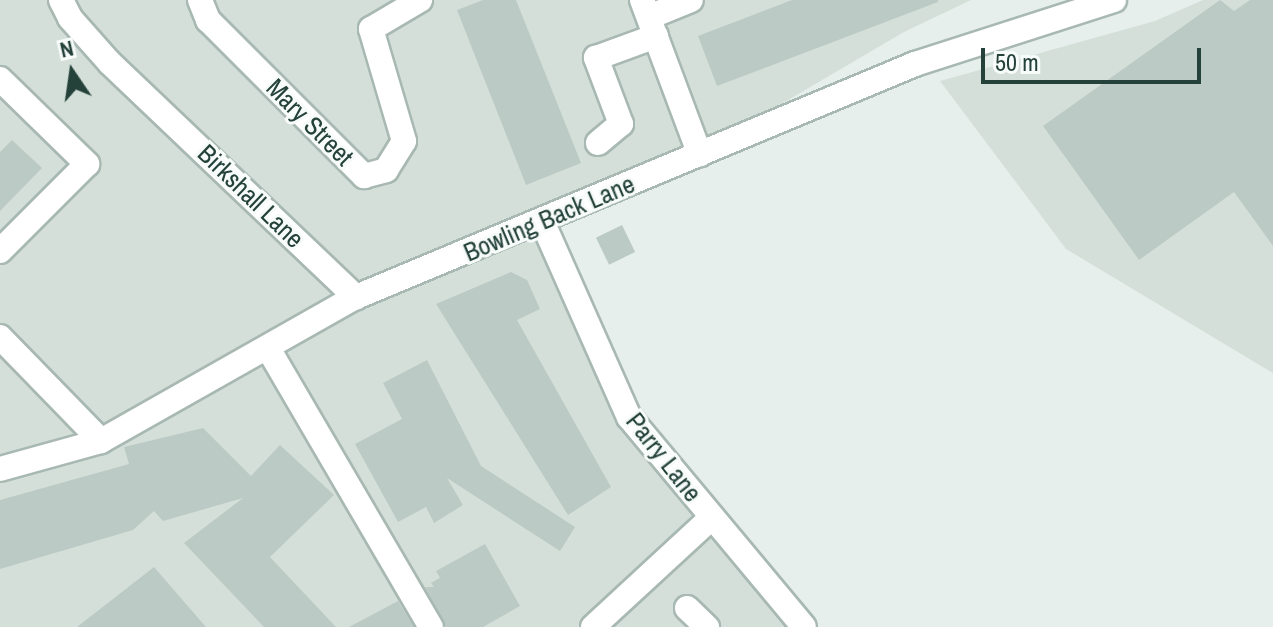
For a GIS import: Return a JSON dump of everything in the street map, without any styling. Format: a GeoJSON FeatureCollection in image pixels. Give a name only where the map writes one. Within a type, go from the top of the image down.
{"type":"FeatureCollection","features":[{"type":"Feature","properties":{"kind":"street","name":"Birkshall Lane"},"geometry":{"type":"LineString","coordinates":[[61,0],[70,18],[146,95],[356,297]]}},
{"type":"Feature","properties":{"kind":"street","name":"Mary Street"},"geometry":{"type":"LineString","coordinates":[[200,0],[208,20],[364,176],[386,170],[399,157],[404,141],[371,29],[420,0]]}},
{"type":"Feature","properties":{"kind":"street"},"geometry":{"type":"LineString","coordinates":[[598,143],[621,124],[596,58],[649,18],[691,0]]}},
{"type":"Feature","properties":{"kind":"street","name":"Bowling Back Lane"},"geometry":{"type":"LineString","coordinates":[[0,469],[101,441],[269,350],[356,297],[915,64],[1114,0]]}},
{"type":"Feature","properties":{"kind":"street"},"geometry":{"type":"LineString","coordinates":[[649,18],[700,155]]}},
{"type":"Feature","properties":{"kind":"street"},"geometry":{"type":"LineString","coordinates":[[0,79],[87,164],[0,251]]}},
{"type":"Feature","properties":{"kind":"street","name":"Parry Lane"},"geometry":{"type":"LineString","coordinates":[[542,221],[629,417],[712,517],[794,624]]}},
{"type":"Feature","properties":{"kind":"street"},"geometry":{"type":"LineString","coordinates":[[0,337],[101,441]]}},
{"type":"Feature","properties":{"kind":"street"},"geometry":{"type":"LineString","coordinates":[[269,350],[391,565],[411,588],[431,627]]}},
{"type":"Feature","properties":{"kind":"street"},"geometry":{"type":"LineString","coordinates":[[593,627],[712,517]]}},
{"type":"Feature","properties":{"kind":"street"},"geometry":{"type":"LineString","coordinates":[[687,608],[707,627]]}},
{"type":"Feature","properties":{"kind":"shaded area"},"geometry":{"type":"Polygon","coordinates":[[[0,0],[971,0],[904,32],[771,110],[542,221],[629,417],[802,627],[0,627],[0,0]]]}},
{"type":"Feature","properties":{"kind":"shaded area"},"geometry":{"type":"Polygon","coordinates":[[[1203,0],[1273,0],[1273,373],[1066,249],[940,81],[1155,21],[1203,0]]]}},
{"type":"Feature","properties":{"kind":"building"},"geometry":{"type":"Polygon","coordinates":[[[483,0],[516,0],[581,163],[526,185],[457,10],[483,0]]]}},
{"type":"Feature","properties":{"kind":"building"},"geometry":{"type":"Polygon","coordinates":[[[792,0],[938,2],[717,86],[698,36],[792,0]]]}},
{"type":"Feature","properties":{"kind":"building"},"geometry":{"type":"Polygon","coordinates":[[[1220,0],[1234,11],[1250,0],[1273,0],[1273,246],[1234,192],[1139,260],[1043,126],[1220,0]]]}},
{"type":"Feature","properties":{"kind":"building"},"geometry":{"type":"Polygon","coordinates":[[[12,140],[42,168],[0,211],[0,152],[12,140]]]}},
{"type":"Feature","properties":{"kind":"building"},"geometry":{"type":"Polygon","coordinates":[[[622,225],[635,252],[609,265],[596,238],[622,225]]]}},
{"type":"Feature","properties":{"kind":"building"},"geometry":{"type":"Polygon","coordinates":[[[511,272],[527,280],[540,309],[517,320],[611,487],[568,515],[436,304],[511,272]]]}},
{"type":"Feature","properties":{"kind":"building"},"geometry":{"type":"Polygon","coordinates":[[[427,360],[481,466],[575,527],[560,551],[447,478],[463,505],[434,523],[426,507],[398,522],[355,444],[402,419],[383,383],[427,360]]]}},
{"type":"Feature","properties":{"kind":"building"},"geometry":{"type":"Polygon","coordinates":[[[203,428],[251,476],[280,445],[334,495],[270,557],[336,627],[264,627],[184,543],[243,498],[163,521],[154,511],[133,530],[0,569],[0,500],[129,464],[124,447],[203,428]]]}},
{"type":"Feature","properties":{"kind":"building"},"geometry":{"type":"Polygon","coordinates":[[[485,544],[520,606],[483,627],[446,627],[425,587],[434,587],[431,583],[440,578],[436,571],[485,544]]]}},
{"type":"Feature","properties":{"kind":"building"},"geometry":{"type":"Polygon","coordinates":[[[154,567],[206,627],[77,627],[154,567]]]}},
{"type":"Feature","properties":{"kind":"building"},"geometry":{"type":"Polygon","coordinates":[[[398,601],[414,627],[349,627],[398,601]]]}}]}
